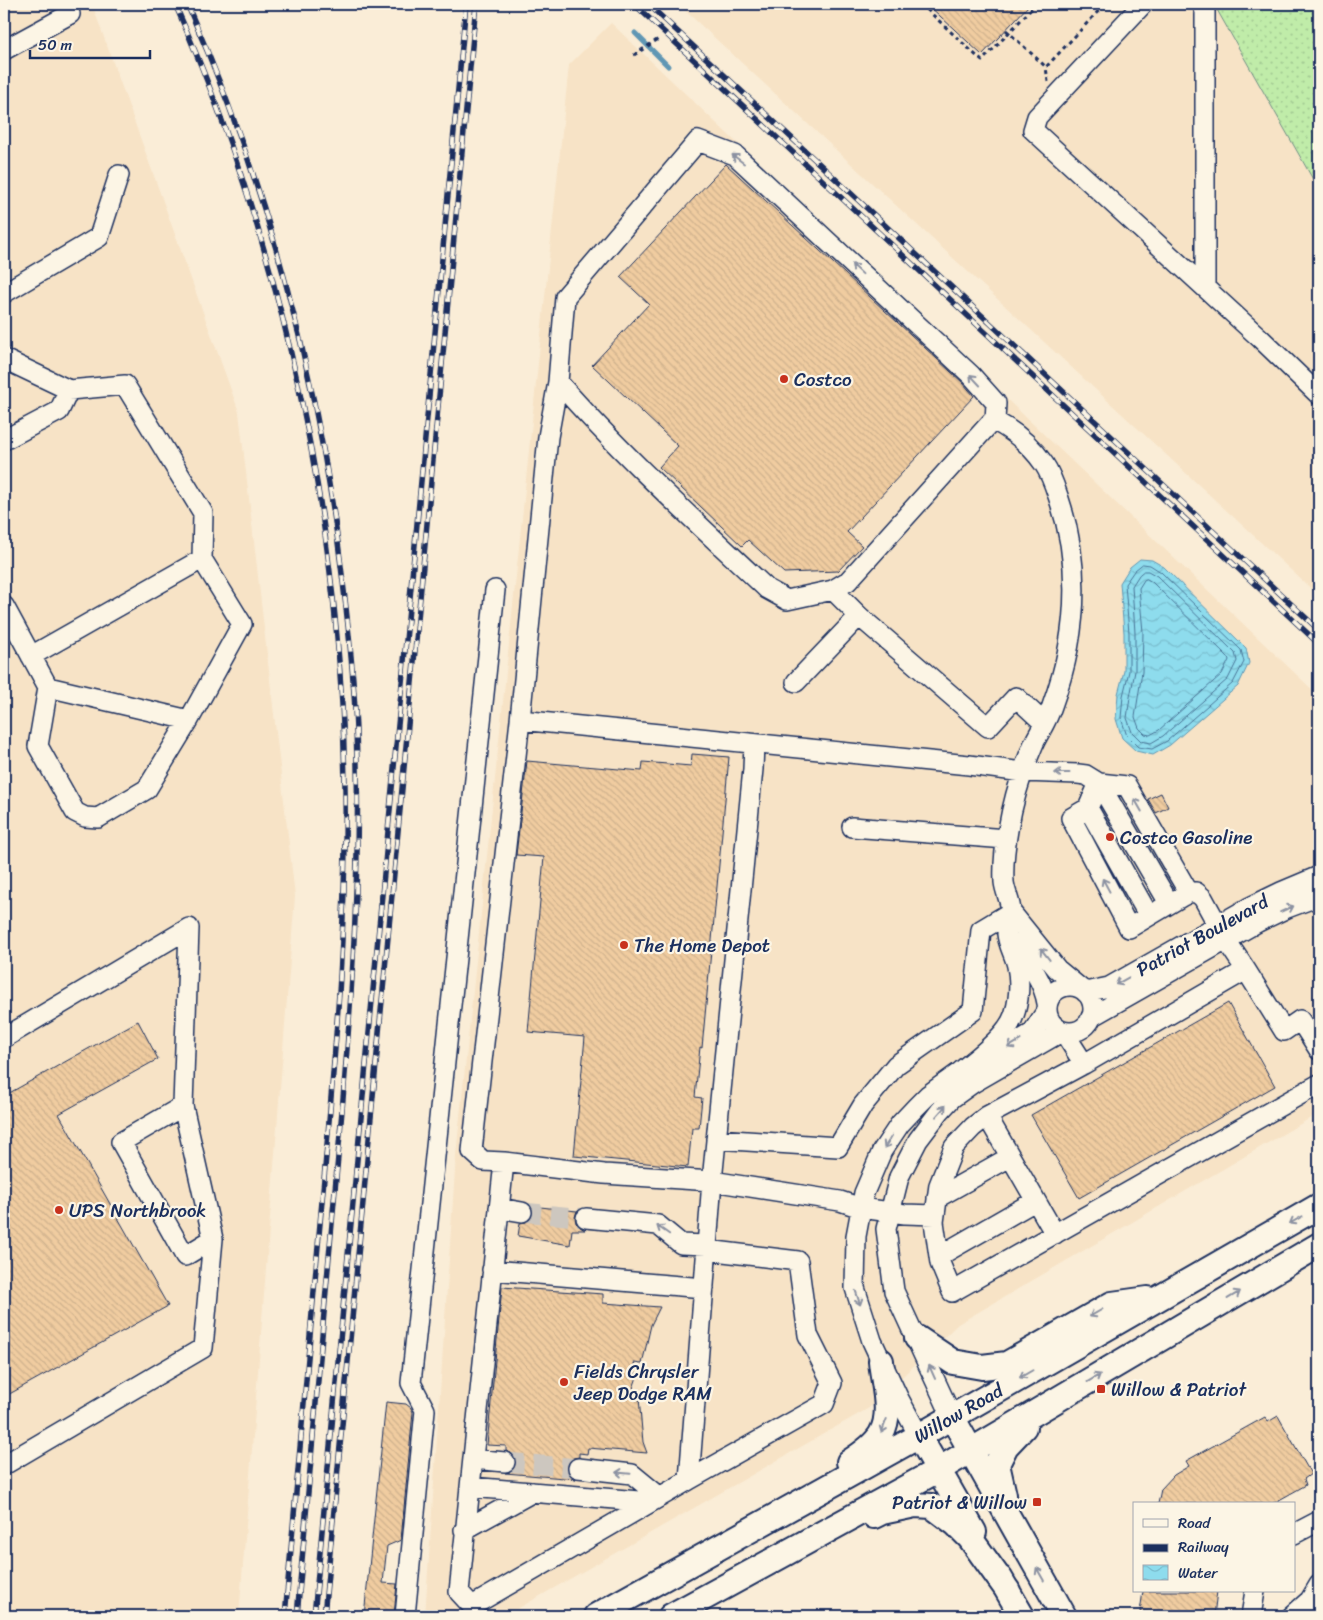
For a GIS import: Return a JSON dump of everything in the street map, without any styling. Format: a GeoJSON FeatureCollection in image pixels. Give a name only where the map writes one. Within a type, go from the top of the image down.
{"type":"FeatureCollection","features":[{"type":"Feature","properties":{"kind":"main road","name":"Willow Road"},"geometry":{"type":"LineString","coordinates":[[596,1616],[919,1436],[1319,1206]]}},
{"type":"Feature","properties":{"kind":"main road","name":"Willow Road"},"geometry":{"type":"LineString","coordinates":[[671,1616],[938,1470],[1319,1245]]}},
{"type":"Feature","properties":{"kind":"main road"},"geometry":{"type":"LineString","coordinates":[[917,1338],[954,1362],[982,1367],[1007,1364],[1112,1304],[1160,1298]]}},
{"type":"Feature","properties":{"kind":"main road"},"geometry":{"type":"LineString","coordinates":[[618,1603],[651,1578],[707,1545],[816,1486],[866,1450],[881,1434],[888,1417],[881,1361]]}},
{"type":"Feature","properties":{"kind":"main road"},"geometry":{"type":"LineString","coordinates":[[1012,1526],[997,1464],[1006,1446],[1018,1432],[1052,1403]]}},
{"type":"Feature","properties":{"kind":"main road","name":"Patriot Boulevard"},"geometry":{"type":"LineString","coordinates":[[952,1417],[1064,1616]]}},
{"type":"Feature","properties":{"kind":"main road","name":"Patriot Boulevard"},"geometry":{"type":"LineString","coordinates":[[919,1436],[1022,1616]]}},
{"type":"Feature","properties":{"kind":"main road"},"geometry":{"type":"LineString","coordinates":[[688,1616],[716,1604],[882,1512],[915,1505],[932,1506],[956,1524],[970,1538],[1008,1591]]}},
{"type":"Feature","properties":{"kind":"street"},"geometry":{"type":"LineString","coordinates":[[1056,89],[1061,72],[1126,4]]}},
{"type":"Feature","properties":{"kind":"street"},"geometry":{"type":"LineString","coordinates":[[1143,4],[1056,89],[1037,117],[1033,130],[1205,287],[1319,395]]}},
{"type":"Feature","properties":{"kind":"street"},"geometry":{"type":"LineString","coordinates":[[1202,4],[1205,11],[1205,287]]}},
{"type":"Feature","properties":{"kind":"street"},"geometry":{"type":"LineString","coordinates":[[4,50],[70,14]]}},
{"type":"Feature","properties":{"kind":"street"},"geometry":{"type":"LineString","coordinates":[[995,421],[996,403],[971,375],[735,156],[698,142],[565,296],[558,382],[547,446],[520,720],[472,1152],[483,1161],[604,1174],[712,1181],[840,1201],[861,1208],[905,1214],[936,1206],[1010,1157]]}},
{"type":"Feature","properties":{"kind":"street"},"geometry":{"type":"LineString","coordinates":[[4,293],[99,237],[119,175]]}},
{"type":"Feature","properties":{"kind":"street"},"geometry":{"type":"LineString","coordinates":[[4,359],[69,390],[125,385],[202,513],[202,559],[242,624],[190,720],[147,789],[98,818],[85,817],[75,812],[38,746],[48,687],[4,606]]}},
{"type":"Feature","properties":{"kind":"street"},"geometry":{"type":"LineString","coordinates":[[558,382],[588,417],[643,472],[767,589],[787,600],[833,590],[848,581],[993,420],[995,421]]}},
{"type":"Feature","properties":{"kind":"street"},"geometry":{"type":"LineString","coordinates":[[4,440],[59,411],[69,390]]}},
{"type":"Feature","properties":{"kind":"street"},"geometry":{"type":"LineString","coordinates":[[960,1072],[992,1045],[1008,1027],[1016,1006],[1017,967],[1007,933],[1011,912],[1004,884],[1006,839],[1023,772],[1044,722],[1052,708],[1069,648],[1073,616],[1074,576],[1072,552],[1061,506],[1045,466],[1022,439],[995,421]]}},
{"type":"Feature","properties":{"kind":"street"},"geometry":{"type":"LineString","coordinates":[[31,656],[202,559]]}},
{"type":"Feature","properties":{"kind":"street"},"geometry":{"type":"LineString","coordinates":[[405,1616],[424,1410],[411,1383],[495,590]]}},
{"type":"Feature","properties":{"kind":"street"},"geometry":{"type":"LineString","coordinates":[[833,590],[859,616],[988,727],[1016,697],[1044,722]]}},
{"type":"Feature","properties":{"kind":"street"},"geometry":{"type":"LineString","coordinates":[[796,682],[859,616]]}},
{"type":"Feature","properties":{"kind":"street"},"geometry":{"type":"LineString","coordinates":[[48,687],[190,720]]}},
{"type":"Feature","properties":{"kind":"street"},"geometry":{"type":"LineString","coordinates":[[520,720],[1023,772],[1086,775],[1099,783],[1127,786],[1189,893]]}},
{"type":"Feature","properties":{"kind":"street"},"geometry":{"type":"LineString","coordinates":[[689,1480],[712,1181],[754,744]]}},
{"type":"Feature","properties":{"kind":"street"},"geometry":{"type":"LineString","coordinates":[[1099,783],[1088,808],[1071,818],[1129,928],[1169,903],[1189,893],[1196,892],[1203,898],[1222,933],[1284,1030],[1300,1020],[1319,1050]]}},
{"type":"Feature","properties":{"kind":"street"},"geometry":{"type":"LineString","coordinates":[[1099,783],[1169,903]]}},
{"type":"Feature","properties":{"kind":"street"},"geometry":{"type":"LineString","coordinates":[[852,827],[1006,839]]}},
{"type":"Feature","properties":{"kind":"street","name":"Patriot Boulevard"},"geometry":{"type":"LineString","coordinates":[[952,1417],[894,1291],[886,1229],[899,1177],[918,1140],[952,1098],[973,1083],[1064,1031],[1077,1031],[1089,1020],[1222,933],[1248,908],[1319,876]]}},
{"type":"Feature","properties":{"kind":"street","name":"Patriot Boulevard"},"geometry":{"type":"LineString","coordinates":[[919,1436],[872,1341],[855,1288],[856,1236],[864,1193],[882,1151],[900,1124],[928,1095],[960,1072],[986,1061],[1032,1034],[1050,997],[1060,988],[1073,986],[1082,990],[1110,987],[1222,933],[1319,896]]}},
{"type":"Feature","properties":{"kind":"street"},"geometry":{"type":"LineString","coordinates":[[716,1139],[838,1147],[863,1105],[896,1065],[973,1011],[981,930],[1011,912]]}},
{"type":"Feature","properties":{"kind":"street"},"geometry":{"type":"LineString","coordinates":[[1011,912],[1057,969],[1082,990],[1092,1003],[1089,1020],[1091,1060]]}},
{"type":"Feature","properties":{"kind":"street"},"geometry":{"type":"LineString","coordinates":[[4,1038],[189,928],[183,1106],[213,1239],[203,1348],[4,1465]]}},
{"type":"Feature","properties":{"kind":"street"},"geometry":{"type":"LineString","coordinates":[[1007,933],[1039,978],[1045,993],[1051,1023],[1064,1031],[1091,1060]]}},
{"type":"Feature","properties":{"kind":"street"},"geometry":{"type":"LineString","coordinates":[[1246,970],[1091,1060],[987,1116],[973,1127],[954,1147],[939,1185],[934,1222],[940,1263],[952,1292],[1319,1084]]}},
{"type":"Feature","properties":{"kind":"street"},"geometry":{"type":"LineString","coordinates":[[183,1106],[121,1142],[185,1256],[213,1239]]}},
{"type":"Feature","properties":{"kind":"street"},"geometry":{"type":"LineString","coordinates":[[987,1116],[1055,1234]]}},
{"type":"Feature","properties":{"kind":"street"},"geometry":{"type":"LineString","coordinates":[[504,1162],[459,1592],[472,1606],[655,1499],[824,1404],[832,1382],[808,1335],[798,1261],[682,1244],[658,1225],[586,1218]]}},
{"type":"Feature","properties":{"kind":"street"},"geometry":{"type":"LineString","coordinates":[[939,1256],[1036,1201]]}},
{"type":"Feature","properties":{"kind":"street"},"geometry":{"type":"LineString","coordinates":[[499,1208],[522,1212]]}},
{"type":"Feature","properties":{"kind":"street"},"geometry":{"type":"LineString","coordinates":[[492,1270],[704,1288]]}},
{"type":"Feature","properties":{"kind":"street"},"geometry":{"type":"LineString","coordinates":[[473,1459],[504,1462]]}},
{"type":"Feature","properties":{"kind":"street"},"geometry":{"type":"LineString","coordinates":[[578,1468],[632,1474],[655,1499]]}},
{"type":"Feature","properties":{"kind":"street"},"geometry":{"type":"LineString","coordinates":[[470,1487],[655,1499]]}},
{"type":"Feature","properties":{"kind":"street"},"geometry":{"type":"LineString","coordinates":[[464,1530],[533,1492]]}},
{"type":"Feature","properties":{"kind":"street"},"geometry":{"type":"LineString","coordinates":[[1296,1533],[1319,1521]]}},
{"type":"Feature","properties":{"kind":"street"},"geometry":{"type":"LineString","coordinates":[[1292,1616],[1310,1600],[1318,1589]]}},
{"type":"Feature","properties":{"kind":"street"},"geometry":{"type":"LineString","coordinates":[[1251,1616],[1255,1592]]}},
{"type":"Feature","properties":{"kind":"path"},"geometry":{"type":"LineString","coordinates":[[921,4],[982,61],[1007,31],[1036,4]]}},
{"type":"Feature","properties":{"kind":"path"},"geometry":{"type":"LineString","coordinates":[[1046,67],[1105,4]]}},
{"type":"Feature","properties":{"kind":"path"},"geometry":{"type":"LineString","coordinates":[[1007,31],[1046,67],[1056,89]]}},
{"type":"Feature","properties":{"kind":"path"},"geometry":{"type":"LineString","coordinates":[[634,55],[660,38]]}},
{"type":"Feature","properties":{"kind":"shaded area"},"geometry":{"type":"Polygon","coordinates":[[[4,4],[92,4],[239,412],[295,896],[239,1616],[4,1616],[4,4]]]}},
{"type":"Feature","properties":{"kind":"shaded area"},"geometry":{"type":"Polygon","coordinates":[[[678,4],[1319,4],[1319,596],[678,4]]]}},
{"type":"Feature","properties":{"kind":"shaded area"},"geometry":{"type":"Polygon","coordinates":[[[611,23],[1319,696],[1319,1113],[958,1324],[869,1408],[505,1616],[425,1616],[456,1155],[569,65],[611,23]]]}},
{"type":"Feature","properties":{"kind":"green space"},"geometry":{"type":"Polygon","coordinates":[[[1214,4],[1319,4],[1319,190],[1216,8],[1214,4]]]}},
{"type":"Feature","properties":{"kind":"water"},"geometry":{"type":"Polygon","coordinates":[[[1140,559],[1152,560],[1164,567],[1246,648],[1249,663],[1238,686],[1170,745],[1153,755],[1136,751],[1122,738],[1116,719],[1118,694],[1124,671],[1124,633],[1120,583],[1130,567],[1140,559]]]}},
{"type":"Feature","properties":{"kind":"building"},"geometry":{"type":"Polygon","coordinates":[[[927,4],[1030,4],[982,55],[927,4]]]}},
{"type":"Feature","properties":{"kind":"building","name":"Costco"},"geometry":{"type":"Polygon","coordinates":[[[726,164],[963,383],[974,396],[847,532],[862,546],[838,571],[784,573],[748,540],[742,546],[659,467],[678,446],[592,365],[649,304],[620,277],[726,164]]]}},
{"type":"Feature","properties":{"kind":"building","name":"The Home Depot"},"geometry":{"type":"Polygon","coordinates":[[[692,754],[729,757],[702,1048],[700,1047],[695,1097],[702,1098],[699,1128],[692,1128],[688,1167],[574,1156],[585,1037],[528,1032],[544,857],[516,855],[527,761],[642,771],[643,762],[691,766],[692,754]]]}},
{"type":"Feature","properties":{"kind":"building"},"geometry":{"type":"Polygon","coordinates":[[[1161,793],[1168,807],[1156,813],[1148,799],[1161,793]]]}},
{"type":"Feature","properties":{"kind":"building"},"geometry":{"type":"Polygon","coordinates":[[[1228,1003],[1275,1086],[1079,1198],[1031,1115],[1228,1003]]]}},
{"type":"Feature","properties":{"kind":"building","name":"UPS Northbrook"},"geometry":{"type":"Polygon","coordinates":[[[138,1021],[158,1059],[59,1114],[168,1306],[4,1397],[4,1096],[138,1021]]]}},
{"type":"Feature","properties":{"kind":"building"},"geometry":{"type":"Polygon","coordinates":[[[531,1206],[577,1211],[576,1223],[585,1230],[572,1230],[570,1245],[518,1236],[520,1223],[531,1219],[533,1214],[531,1206]]]}},
{"type":"Feature","properties":{"kind":"building","name":"Fields Chrysler Jeep Dodge RAM"},"geometry":{"type":"Polygon","coordinates":[[[502,1287],[603,1294],[603,1303],[660,1307],[651,1325],[642,1364],[634,1363],[636,1380],[632,1391],[639,1398],[643,1442],[647,1453],[588,1448],[587,1454],[579,1453],[579,1457],[569,1461],[567,1466],[568,1473],[576,1479],[505,1473],[510,1472],[514,1468],[516,1463],[515,1457],[506,1451],[506,1446],[487,1445],[502,1287]]]}},
{"type":"Feature","properties":{"kind":"building"},"geometry":{"type":"Polygon","coordinates":[[[386,1402],[406,1404],[413,1412],[401,1540],[387,1546],[383,1583],[397,1584],[394,1616],[364,1616],[386,1402]]]}},
{"type":"Feature","properties":{"kind":"building"},"geometry":{"type":"Polygon","coordinates":[[[1278,1416],[1311,1474],[1304,1479],[1306,1485],[1276,1502],[1158,1502],[1161,1489],[1174,1475],[1189,1466],[1186,1461],[1265,1417],[1268,1422],[1278,1416]]]}},
{"type":"Feature","properties":{"kind":"building"},"geometry":{"type":"Polygon","coordinates":[[[1143,1592],[1217,1592],[1214,1616],[1164,1616],[1140,1612],[1143,1592]]]}},
{"type":"Feature","properties":{"kind":"waterway"},"geometry":{"type":"LineString","coordinates":[[635,33],[668,66]]}},
{"type":"Feature","properties":{"kind":"tunnel"},"geometry":{"type":"LineString","coordinates":[[522,1212],[586,1218]]}},
{"type":"Feature","properties":{"kind":"tunnel"},"geometry":{"type":"LineString","coordinates":[[505,1462],[578,1468]]}},
{"type":"Feature","properties":{"kind":"railway"},"geometry":{"type":"LineString","coordinates":[[175,4],[213,96],[246,191],[275,288],[299,387],[318,487],[332,588],[341,688],[345,838],[342,939],[336,1039],[285,1616]]}},
{"type":"Feature","properties":{"kind":"railway"},"geometry":{"type":"LineString","coordinates":[[187,4],[216,73],[266,214],[305,360],[333,508],[345,600],[354,693],[357,845],[353,960],[340,1133],[297,1616]]}},
{"type":"Feature","properties":{"kind":"railway"},"geometry":{"type":"LineString","coordinates":[[314,1616],[466,4]]}},
{"type":"Feature","properties":{"kind":"railway"},"geometry":{"type":"LineString","coordinates":[[324,1616],[476,4]]}},
{"type":"Feature","properties":{"kind":"railway"},"geometry":{"type":"LineString","coordinates":[[634,4],[1319,644]]}},
{"type":"Feature","properties":{"kind":"railway"},"geometry":{"type":"LineString","coordinates":[[648,4],[1319,630]]}},
{"type":"Feature","properties":{"kind":"place","name":"Costco"},"geometry":{"type":"Point","coordinates":[784,379]}},
{"type":"Feature","properties":{"kind":"place","name":"Costco Gasoline"},"geometry":{"type":"Point","coordinates":[1110,837]}},
{"type":"Feature","properties":{"kind":"place","name":"The Home Depot"},"geometry":{"type":"Point","coordinates":[624,945]}},
{"type":"Feature","properties":{"kind":"place","name":"UPS Northbrook"},"geometry":{"type":"Point","coordinates":[59,1210]}},
{"type":"Feature","properties":{"kind":"place","name":"Fields Chrysler Jeep Dodge RAM"},"geometry":{"type":"Point","coordinates":[564,1382]}},
{"type":"Feature","properties":{"kind":"place","name":"Willow & Patriot"},"geometry":{"type":"Point","coordinates":[1101,1389]}},
{"type":"Feature","properties":{"kind":"place","name":"Patriot & Willow"},"geometry":{"type":"Point","coordinates":[1037,1502]}}]}
